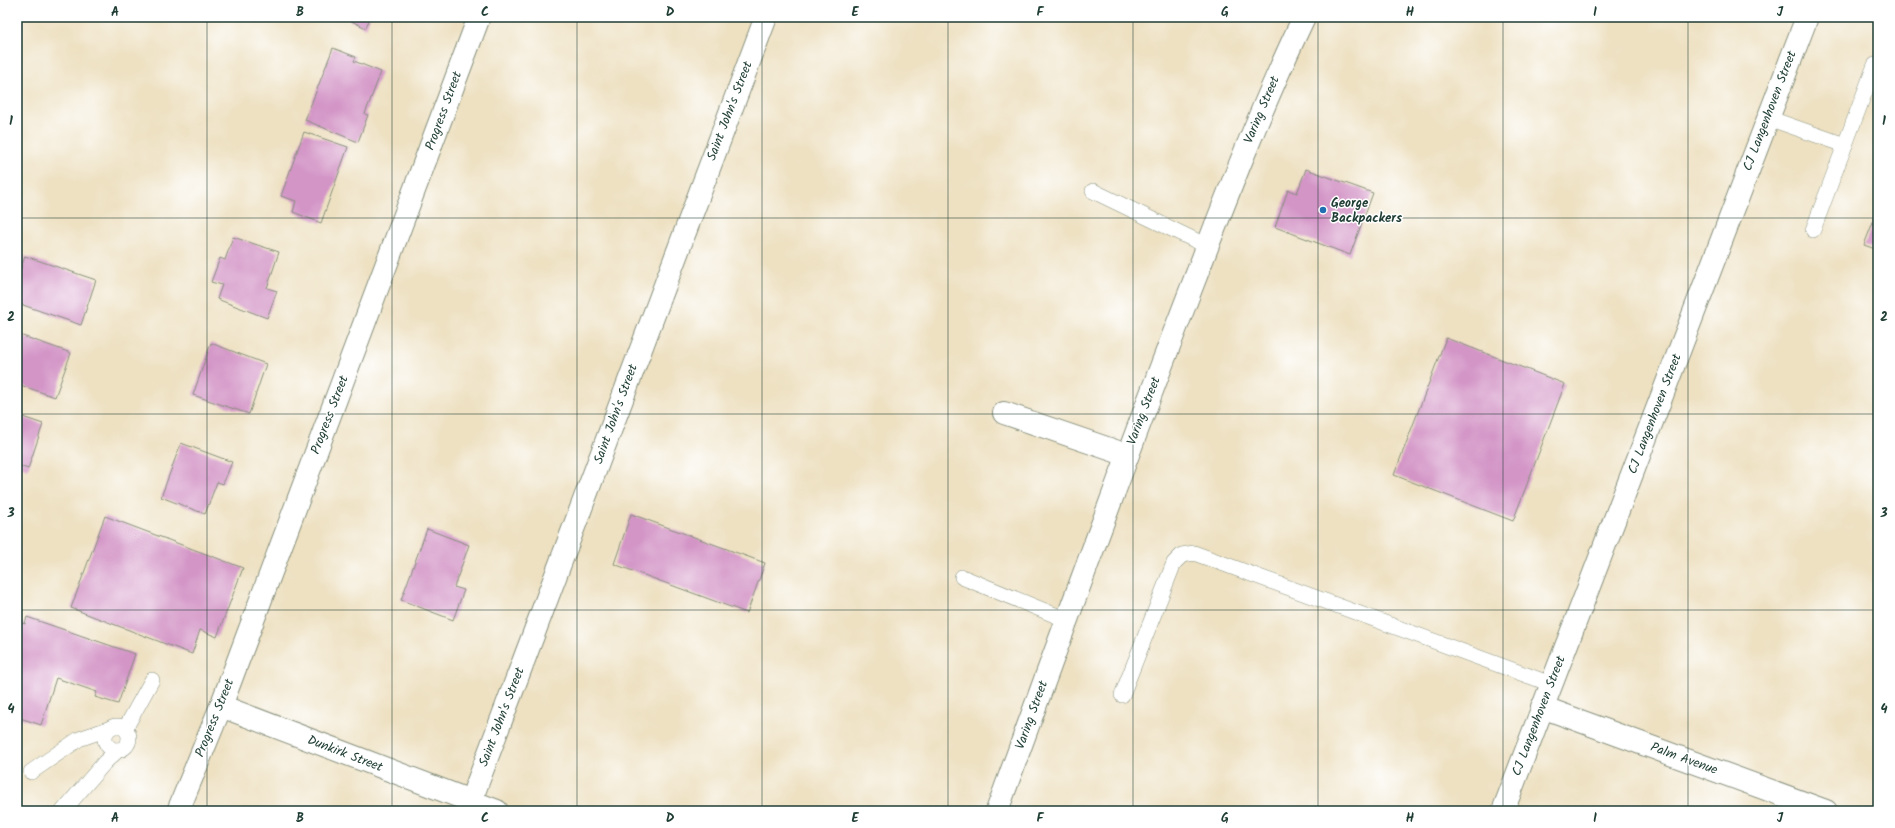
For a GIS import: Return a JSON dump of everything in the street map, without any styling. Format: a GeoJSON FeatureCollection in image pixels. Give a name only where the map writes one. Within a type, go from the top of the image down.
{"type":"FeatureCollection","features":[{"type":"Feature","properties":{"kind":"street","name":"Progress Street"},"geometry":{"type":"LineString","coordinates":[[178,811],[221,706],[479,17]]}},
{"type":"Feature","properties":{"kind":"street","name":"Saint John's Street"},"geometry":{"type":"LineString","coordinates":[[469,806],[766,17]]}},
{"type":"Feature","properties":{"kind":"street","name":"Varing Street"},"geometry":{"type":"LineString","coordinates":[[996,811],[1127,455],[1207,246],[1246,146],[1276,75],[1304,17]]}},
{"type":"Feature","properties":{"kind":"street","name":"CJ Langenhoven Street"},"geometry":{"type":"LineString","coordinates":[[1503,811],[1807,17]]}},
{"type":"Feature","properties":{"kind":"street"},"geometry":{"type":"LineString","coordinates":[[1004,413],[1127,455]]}},
{"type":"Feature","properties":{"kind":"street","name":"Dunkirk Street"},"geometry":{"type":"LineString","coordinates":[[221,706],[469,806]]}},
{"type":"Feature","properties":{"kind":"street","name":"Palm Avenue"},"geometry":{"type":"LineString","coordinates":[[1542,707],[1826,811]]}},
{"type":"Feature","properties":{"kind":"street"},"geometry":{"type":"LineString","coordinates":[[469,806],[498,811]]}},
{"type":"Feature","properties":{"kind":"lane"},"geometry":{"type":"LineString","coordinates":[[1813,230],[1875,65]]}},
{"type":"Feature","properties":{"kind":"lane"},"geometry":{"type":"LineString","coordinates":[[1768,118],[1845,145]]}},
{"type":"Feature","properties":{"kind":"lane"},"geometry":{"type":"LineString","coordinates":[[1093,192],[1207,246]]}},
{"type":"Feature","properties":{"kind":"lane"},"geometry":{"type":"LineString","coordinates":[[1122,695],[1174,563],[1182,555],[1194,553],[1551,684]]}},
{"type":"Feature","properties":{"kind":"lane"},"geometry":{"type":"LineString","coordinates":[[962,577],[1067,620]]}},
{"type":"Feature","properties":{"kind":"lane"},"geometry":{"type":"LineString","coordinates":[[125,729],[152,680]]}},
{"type":"Feature","properties":{"kind":"lane"},"geometry":{"type":"LineString","coordinates":[[31,772],[79,739],[118,726],[125,729],[129,740],[125,747],[118,750],[105,762],[63,811]]}},
{"type":"Feature","properties":{"kind":"lane"},"geometry":{"type":"LineString","coordinates":[[108,729],[104,736],[105,743],[111,749],[118,750]]}},
{"type":"Feature","properties":{"kind":"building"},"geometry":{"type":"Polygon","coordinates":[[[343,17],[370,17],[366,28],[343,17]]]}},
{"type":"Feature","properties":{"kind":"building"},"geometry":{"type":"Polygon","coordinates":[[[333,48],[356,57],[354,61],[381,72],[365,114],[368,115],[358,142],[305,120],[333,48]]]}},
{"type":"Feature","properties":{"kind":"building"},"geometry":{"type":"Polygon","coordinates":[[[304,132],[348,147],[321,223],[293,212],[296,201],[281,196],[304,132]]]}},
{"type":"Feature","properties":{"kind":"building","name":"George Backpackers"},"geometry":{"type":"Polygon","coordinates":[[[1306,169],[1373,193],[1350,255],[1275,227],[1288,190],[1297,193],[1306,169]]]}},
{"type":"Feature","properties":{"kind":"building"},"geometry":{"type":"Polygon","coordinates":[[[1878,209],[1878,250],[1864,245],[1878,209]]]}},
{"type":"Feature","properties":{"kind":"building"},"geometry":{"type":"Polygon","coordinates":[[[233,237],[279,252],[267,288],[277,291],[267,318],[217,299],[222,285],[211,282],[220,258],[225,260],[233,237]]]}},
{"type":"Feature","properties":{"kind":"building"},"geometry":{"type":"Polygon","coordinates":[[[25,256],[96,280],[81,325],[17,303],[17,280],[25,256]]]}},
{"type":"Feature","properties":{"kind":"building"},"geometry":{"type":"Polygon","coordinates":[[[17,334],[71,353],[55,397],[17,384],[17,334]]]}},
{"type":"Feature","properties":{"kind":"building"},"geometry":{"type":"Polygon","coordinates":[[[1446,338],[1565,384],[1513,521],[1394,475],[1446,338]]]}},
{"type":"Feature","properties":{"kind":"building"},"geometry":{"type":"Polygon","coordinates":[[[211,343],[266,364],[249,414],[193,395],[211,343]]]}},
{"type":"Feature","properties":{"kind":"building"},"geometry":{"type":"Polygon","coordinates":[[[17,415],[43,424],[28,469],[17,465],[17,415]]]}},
{"type":"Feature","properties":{"kind":"building"},"geometry":{"type":"Polygon","coordinates":[[[181,443],[232,462],[223,484],[217,482],[205,514],[161,497],[181,443]]]}},
{"type":"Feature","properties":{"kind":"building"},"geometry":{"type":"Polygon","coordinates":[[[631,514],[765,563],[747,613],[614,564],[631,514]]]}},
{"type":"Feature","properties":{"kind":"building"},"geometry":{"type":"Polygon","coordinates":[[[105,516],[243,568],[217,637],[200,630],[192,654],[71,608],[105,516]]]}},
{"type":"Feature","properties":{"kind":"building"},"geometry":{"type":"Polygon","coordinates":[[[427,529],[469,545],[454,587],[464,590],[453,620],[401,600],[427,529]]]}},
{"type":"Feature","properties":{"kind":"building"},"geometry":{"type":"Polygon","coordinates":[[[27,617],[135,654],[118,704],[95,697],[97,692],[56,678],[41,725],[17,717],[17,621],[25,624],[27,617]]]}},
{"type":"Feature","properties":{"kind":"place","name":"George Backpackers"},"geometry":{"type":"Point","coordinates":[1323,210]}}]}
